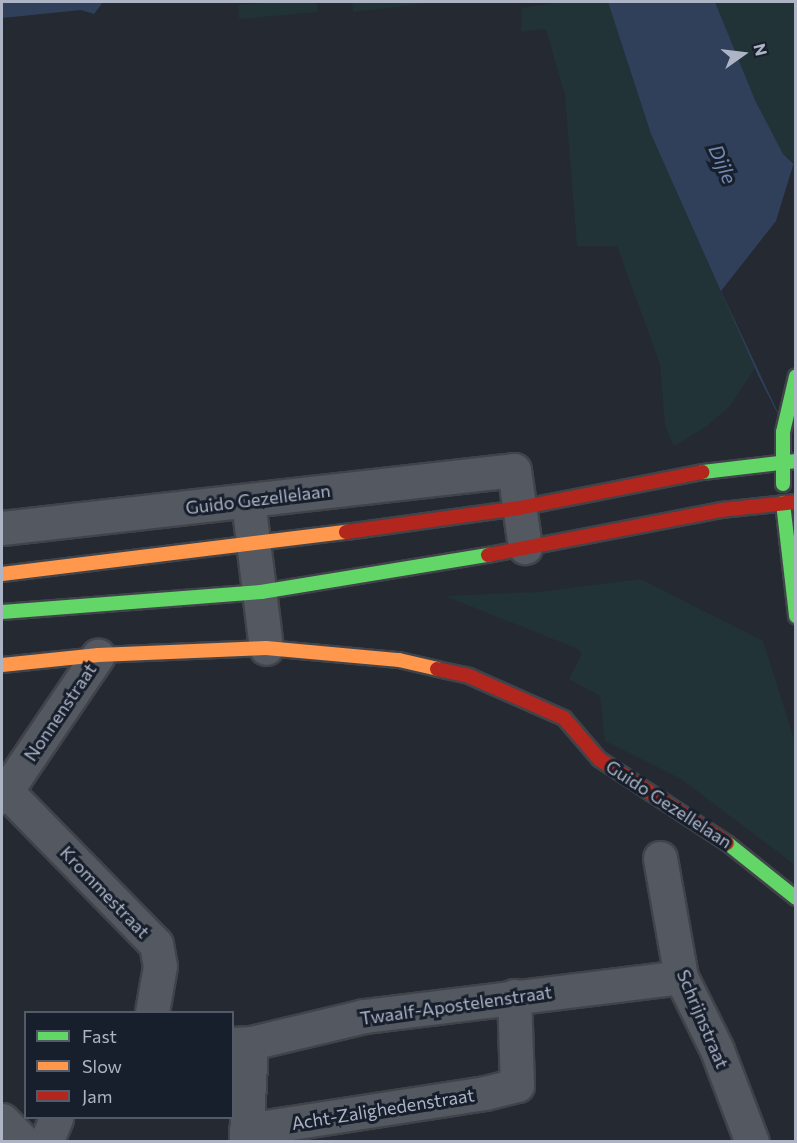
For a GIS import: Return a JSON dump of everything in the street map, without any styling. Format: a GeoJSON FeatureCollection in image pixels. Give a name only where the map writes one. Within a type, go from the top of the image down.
{"type":"FeatureCollection","features":[{"type":"Feature","properties":{"kind":"main road"},"geometry":{"type":"LineString","coordinates":[[795,376],[783,432],[789,461],[795,616]]}},
{"type":"Feature","properties":{"kind":"main road","name":"Guido Gezellelaan"},"geometry":{"type":"LineString","coordinates":[[2,574],[251,521],[519,508],[713,470],[789,461]]}},
{"type":"Feature","properties":{"kind":"main road"},"geometry":{"type":"LineString","coordinates":[[2,612],[261,592],[399,572],[721,510],[789,503]]}},
{"type":"Feature","properties":{"kind":"main road","name":"Guido Gezellelaan"},"geometry":{"type":"LineString","coordinates":[[2,665],[98,656],[266,648],[399,660],[469,676],[564,718],[599,759],[736,848],[795,898]]}},
{"type":"Feature","properties":{"kind":"street","name":"Guido Gezellelaan"},"geometry":{"type":"LineString","coordinates":[[2,528],[251,521],[514,470],[519,508]]}},
{"type":"Feature","properties":{"kind":"street"},"geometry":{"type":"LineString","coordinates":[[519,508],[525,547]]}},
{"type":"Feature","properties":{"kind":"street"},"geometry":{"type":"LineString","coordinates":[[251,521],[266,648]]}},
{"type":"Feature","properties":{"kind":"street","name":"Nonnenstraat"},"geometry":{"type":"LineString","coordinates":[[4,794],[98,656]]}},
{"type":"Feature","properties":{"kind":"street","name":"Krommestraat"},"geometry":{"type":"LineString","coordinates":[[4,794],[156,944],[160,966],[152,1011]]}},
{"type":"Feature","properties":{"kind":"street","name":"Schrijnstraat"},"geometry":{"type":"LineString","coordinates":[[660,858],[681,977],[717,1050],[752,1142]]}},
{"type":"Feature","properties":{"kind":"street","name":"Twaalf-Apostelenstraat"},"geometry":{"type":"LineString","coordinates":[[242,1043],[364,1016],[681,977]]}},
{"type":"Feature","properties":{"kind":"street","name":"Acht-Zalighedenstraat"},"geometry":{"type":"LineString","coordinates":[[242,1043],[246,1136],[485,1093],[517,1084],[514,996]]}},
{"type":"Feature","properties":{"kind":"street"},"geometry":{"type":"LineString","coordinates":[[46,1142],[56,1119]]}},
{"type":"Feature","properties":{"kind":"street"},"geometry":{"type":"LineString","coordinates":[[2,1120],[24,1142]]}},
{"type":"Feature","properties":{"kind":"shaded area"},"geometry":{"type":"Polygon","coordinates":[[[317,2],[317,12],[239,19],[238,5],[317,2]]]}},
{"type":"Feature","properties":{"kind":"shaded area"},"geometry":{"type":"Polygon","coordinates":[[[352,2],[437,2],[353,12],[352,2]]]}},
{"type":"Feature","properties":{"kind":"shaded area"},"geometry":{"type":"Polygon","coordinates":[[[561,2],[608,2],[651,134],[755,368],[730,406],[707,426],[674,446],[665,425],[660,364],[617,246],[577,246],[565,95],[546,29],[521,32],[522,8],[561,2]]]}},
{"type":"Feature","properties":{"kind":"shaded area"},"geometry":{"type":"Polygon","coordinates":[[[715,2],[794,2],[794,162],[783,154],[755,100],[715,2]]]}},
{"type":"Feature","properties":{"kind":"shaded area"},"geometry":{"type":"Polygon","coordinates":[[[640,579],[763,641],[795,742],[795,865],[681,779],[605,741],[600,696],[569,679],[582,654],[578,649],[445,596],[540,592],[640,579]]]}},
{"type":"Feature","properties":{"kind":"water"},"geometry":{"type":"Polygon","coordinates":[[[2,2],[103,2],[94,14],[81,10],[2,18],[2,2]]]}},
{"type":"Feature","properties":{"kind":"water","name":"Dijle"},"geometry":{"type":"Polygon","coordinates":[[[608,2],[715,2],[755,100],[783,154],[795,165],[795,448],[759,377],[651,134],[608,2]]]}},
{"type":"Feature","properties":{"kind":"pier"},"geometry":{"type":"Polygon","coordinates":[[[794,162],[796,165],[796,451],[721,291],[776,221],[794,162]]]}},
{"type":"Feature","properties":{"kind":"traffic: fast"},"geometry":{"type":"LineString","coordinates":[[783,484],[783,432],[796,376]]}},
{"type":"Feature","properties":{"kind":"traffic: fast"},"geometry":{"type":"LineString","coordinates":[[703,472],[796,461]]}},
{"type":"Feature","properties":{"kind":"traffic: fast"},"geometry":{"type":"LineString","coordinates":[[783,503],[796,616]]}},
{"type":"Feature","properties":{"kind":"traffic: fast"},"geometry":{"type":"LineString","coordinates":[[2,612],[261,592],[488,555]]}},
{"type":"Feature","properties":{"kind":"traffic: fast"},"geometry":{"type":"LineString","coordinates":[[727,843],[796,898]]}},
{"type":"Feature","properties":{"kind":"traffic: slow"},"geometry":{"type":"LineString","coordinates":[[2,574],[346,532]]}},
{"type":"Feature","properties":{"kind":"traffic: slow"},"geometry":{"type":"LineString","coordinates":[[2,665],[98,655],[266,648],[399,660],[437,669]]}},
{"type":"Feature","properties":{"kind":"traffic: jam"},"geometry":{"type":"LineString","coordinates":[[346,532],[519,508],[703,472]]}},
{"type":"Feature","properties":{"kind":"traffic: jam"},"geometry":{"type":"LineString","coordinates":[[488,555],[721,510],[796,502]]}},
{"type":"Feature","properties":{"kind":"traffic: jam"},"geometry":{"type":"LineString","coordinates":[[437,669],[469,676],[564,718],[599,759],[727,843]]}}]}
